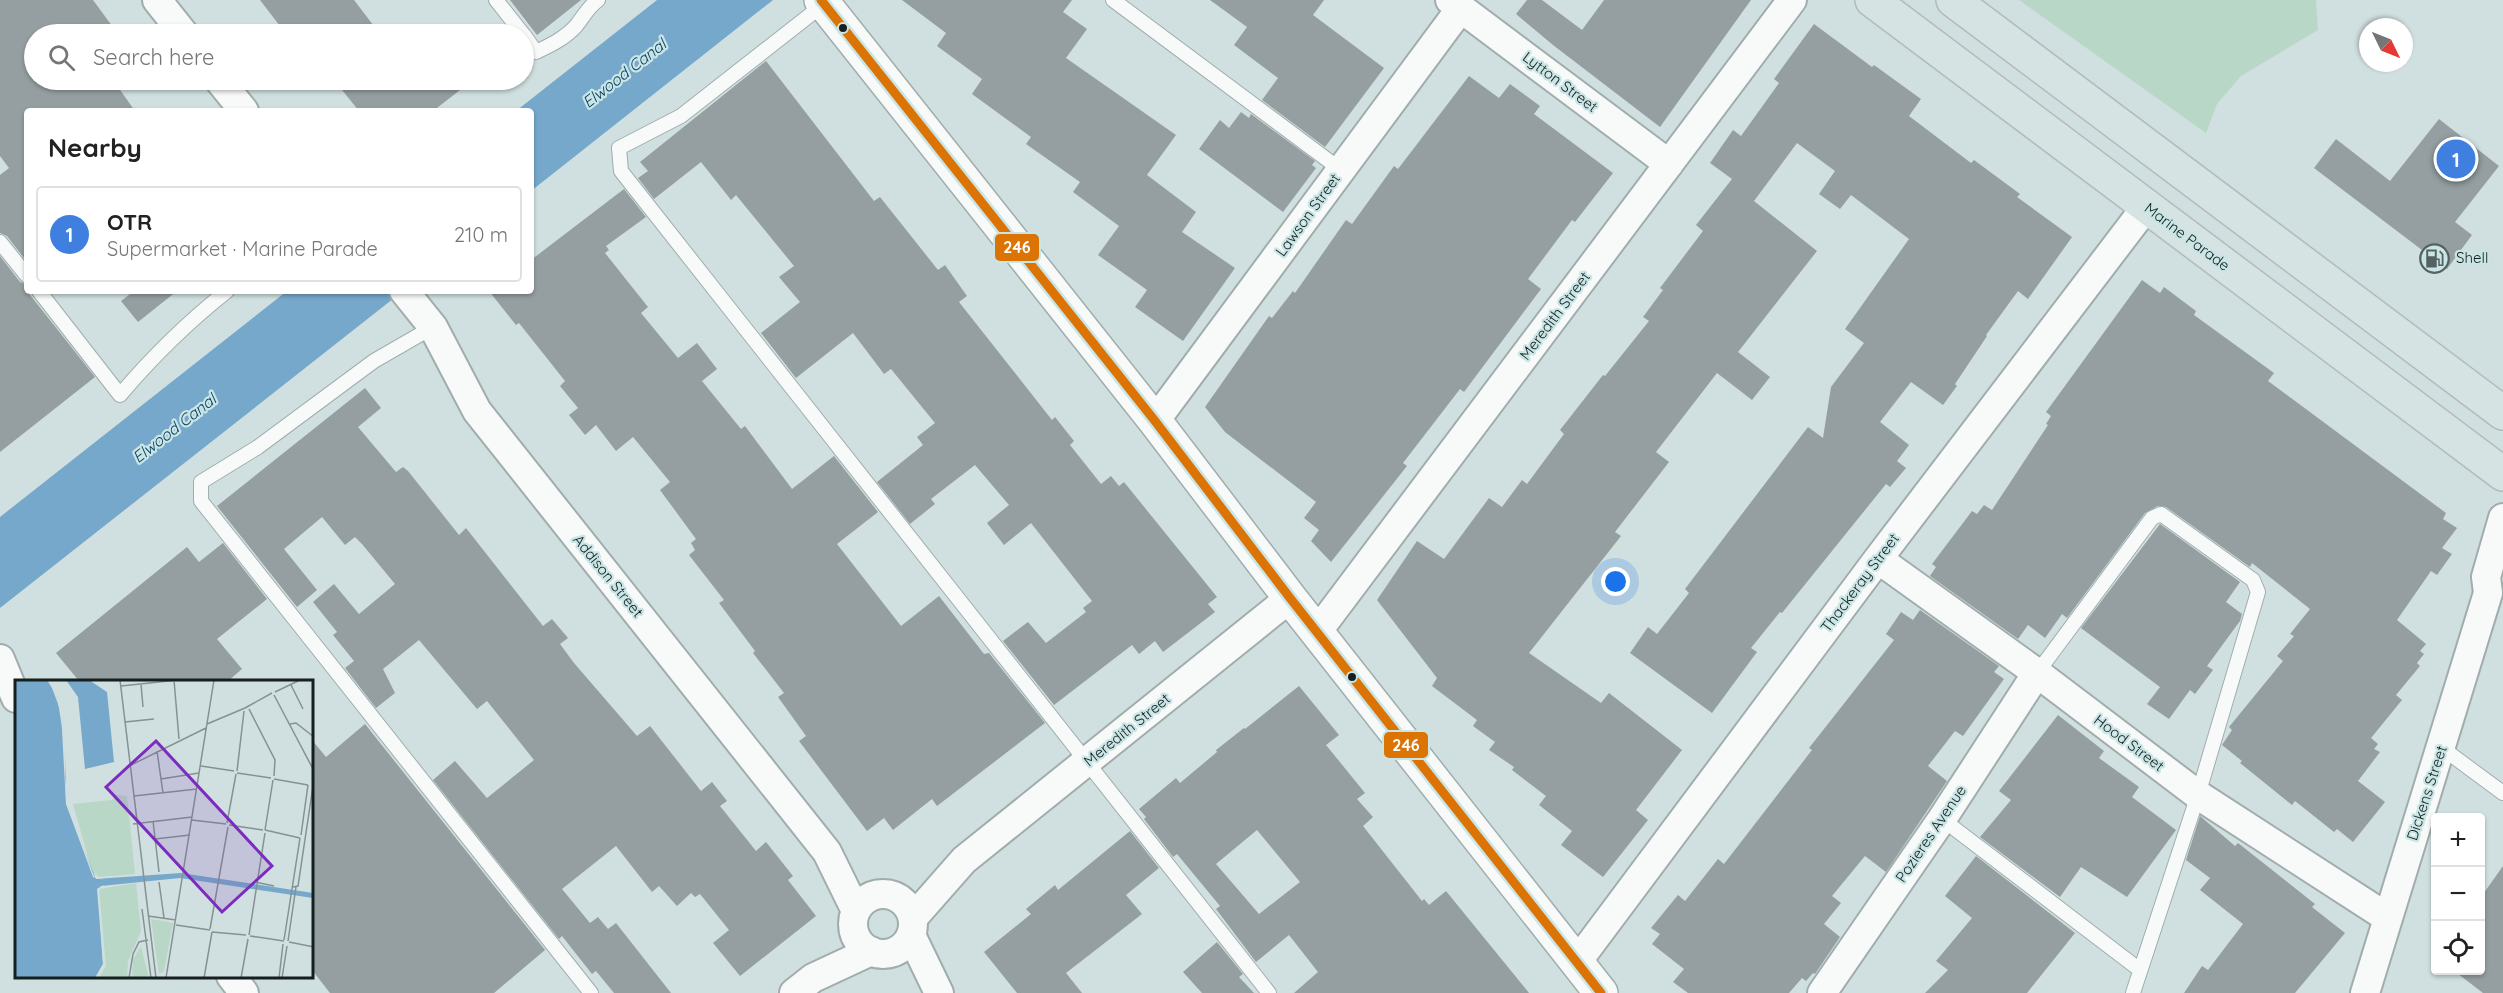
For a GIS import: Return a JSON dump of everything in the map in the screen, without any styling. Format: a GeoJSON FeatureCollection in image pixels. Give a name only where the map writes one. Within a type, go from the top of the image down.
{"type":"FeatureCollection","features":[{"type":"Feature","properties":{"kind":"main road","name":"Marine Parade"},"geometry":{"type":"LineString","coordinates":[[1872,0],[2503,474]]}},
{"type":"Feature","properties":{"kind":"main road"},"geometry":{"type":"LineString","coordinates":[[1953,0],[2503,413]]}},
{"type":"Feature","properties":{"kind":"main road"},"geometry":{"type":"LineString","coordinates":[[825,1],[1601,993]]}},
{"type":"Feature","properties":{"kind":"street"},"geometry":{"type":"LineString","coordinates":[[157,0],[176,24]]}},
{"type":"Feature","properties":{"kind":"street","name":"Meredith Street"},"geometry":{"type":"LineString","coordinates":[[1317,632],[1792,0]]}},
{"type":"Feature","properties":{"kind":"street","name":"Lawson Street"},"geometry":{"type":"LineString","coordinates":[[1155,421],[1341,170],[1456,4]]}},
{"type":"Feature","properties":{"kind":"street","name":"Lytton Street"},"geometry":{"type":"LineString","coordinates":[[1456,4],[1669,165]]}},
{"type":"Feature","properties":{"kind":"street"},"geometry":{"type":"LineString","coordinates":[[227,90],[242,108]]}},
{"type":"Feature","properties":{"kind":"street","name":"Thackeray Street"},"geometry":{"type":"LineString","coordinates":[[1577,962],[1878,559],[2146,207]]}},
{"type":"Feature","properties":{"kind":"street","name":"Addison Street"},"geometry":{"type":"LineString","coordinates":[[418,309],[477,411],[827,852],[855,919]]}},
{"type":"Feature","properties":{"kind":"street","name":"Dickens Street"},"geometry":{"type":"LineString","coordinates":[[2365,993],[2496,586],[2486,577],[2502,522]]}},
{"type":"Feature","properties":{"kind":"street","name":"Hood Street"},"geometry":{"type":"LineString","coordinates":[[1878,559],[2037,674],[2198,795],[2388,918]]}},
{"type":"Feature","properties":{"kind":"street","name":"Meredith Street"},"geometry":{"type":"LineString","coordinates":[[912,926],[964,860],[1290,598]]}},
{"type":"Feature","properties":{"kind":"street"},"geometry":{"type":"LineString","coordinates":[[0,659],[15,696]]}},
{"type":"Feature","properties":{"kind":"street","name":"Pozieres Avenue"},"geometry":{"type":"LineString","coordinates":[[1822,993],[1942,819],[2037,674]]}},
{"type":"Feature","properties":{"kind":"street","name":"Addison Street"},"geometry":{"type":"LineString","coordinates":[[827,852],[889,894]]}},
{"type":"Feature","properties":{"kind":"street","name":"Meredith Street"},"geometry":{"type":"LineString","coordinates":[[889,894],[964,860]]}},
{"type":"Feature","properties":{"kind":"street"},"geometry":{"type":"LineString","coordinates":[[803,986],[855,919],[868,898],[889,894],[906,903],[912,926],[938,993]]}},
{"type":"Feature","properties":{"kind":"street"},"geometry":{"type":"LineString","coordinates":[[855,919],[859,941],[879,952],[938,993]]}},
{"type":"Feature","properties":{"kind":"street"},"geometry":{"type":"LineString","coordinates":[[803,986],[879,952],[902,947],[912,926]]}},
{"type":"Feature","properties":{"kind":"street"},"geometry":{"type":"LineString","coordinates":[[233,978],[244,993]]}},
{"type":"Feature","properties":{"kind":"lane"},"geometry":{"type":"LineString","coordinates":[[496,0],[515,24]]}},
{"type":"Feature","properties":{"kind":"lane"},"geometry":{"type":"LineString","coordinates":[[534,49],[536,52],[563,37],[575,27],[589,7],[598,0]]}},
{"type":"Feature","properties":{"kind":"lane"},"geometry":{"type":"LineString","coordinates":[[1113,0],[1341,170]]}},
{"type":"Feature","properties":{"kind":"lane"},"geometry":{"type":"LineString","coordinates":[[825,1],[681,116],[619,148],[621,171],[1269,993]]}},
{"type":"Feature","properties":{"kind":"lane"},"geometry":{"type":"LineString","coordinates":[[0,242],[24,272]]}},
{"type":"Feature","properties":{"kind":"lane"},"geometry":{"type":"LineString","coordinates":[[41,294],[120,395],[180,331],[223,294]]}},
{"type":"Feature","properties":{"kind":"lane"},"geometry":{"type":"LineString","coordinates":[[418,309],[374,361],[258,447],[201,482],[201,501],[591,993]]}},
{"type":"Feature","properties":{"kind":"lane"},"geometry":{"type":"LineString","coordinates":[[2037,674],[2152,518],[2162,514],[2253,580],[2258,592],[2198,795],[2133,993]]}},
{"type":"Feature","properties":{"kind":"lane"},"geometry":{"type":"LineString","coordinates":[[2442,748],[2503,793]]}},
{"type":"Feature","properties":{"kind":"lane"},"geometry":{"type":"LineString","coordinates":[[1942,819],[2140,970]]}},
{"type":"Feature","properties":{"kind":"green space"},"geometry":{"type":"Polygon","coordinates":[[[2019,0],[2316,0],[2318,30],[2241,76],[2217,104],[2206,133],[2019,0]]]}},
{"type":"Feature","properties":{"kind":"water","name":"Elwood Canal"},"geometry":{"type":"Polygon","coordinates":[[[657,0],[773,0],[534,189],[534,108],[520,108],[657,0]]]}},
{"type":"Feature","properties":{"kind":"water","name":"Elwood Canal"},"geometry":{"type":"Polygon","coordinates":[[[283,294],[399,294],[0,608],[0,517],[283,294]]]}},
{"type":"Feature","properties":{"kind":"building"},"geometry":{"type":"Polygon","coordinates":[[[0,0],[93,0],[111,24],[24,24],[24,90],[120,90],[133,108],[24,108],[24,258],[7,236],[0,233],[0,175],[9,168],[0,156],[0,0]]]}},
{"type":"Feature","properties":{"kind":"building"},"geometry":{"type":"Polygon","coordinates":[[[260,0],[354,0],[372,24],[278,24],[260,0]]]}},
{"type":"Feature","properties":{"kind":"building"},"geometry":{"type":"Polygon","coordinates":[[[510,0],[581,0],[537,35],[534,31],[534,24],[529,24],[510,0]]]}},
{"type":"Feature","properties":{"kind":"building"},"geometry":{"type":"Polygon","coordinates":[[[902,0],[1072,0],[1063,12],[1087,29],[1066,58],[1176,135],[1147,175],[1196,212],[1182,232],[1235,268],[1183,341],[1135,307],[1147,290],[1098,255],[1119,226],[1073,192],[1080,182],[1026,144],[1031,137],[972,94],[982,79],[937,46],[946,33],[902,0]]]}},
{"type":"Feature","properties":{"kind":"building"},"geometry":{"type":"Polygon","coordinates":[[[1210,0],[1324,0],[1313,15],[1384,68],[1325,147],[1262,100],[1278,78],[1234,45],[1247,27],[1210,0]]]}},
{"type":"Feature","properties":{"kind":"building"},"geometry":{"type":"Polygon","coordinates":[[[1527,0],[1542,0],[1582,30],[1604,0],[1751,0],[1660,127],[1516,14],[1527,0]]]}},
{"type":"Feature","properties":{"kind":"building"},"geometry":{"type":"Polygon","coordinates":[[[1814,24],[1872,67],[1874,65],[1921,99],[1909,116],[1971,163],[1974,160],[2020,194],[2017,197],[2072,237],[2028,299],[2018,291],[1986,335],[1955,384],[1957,386],[1943,405],[1911,382],[1880,422],[1909,445],[1897,461],[1906,468],[1890,487],[1886,484],[1751,648],[1757,652],[1712,713],[1630,653],[1648,627],[1657,634],[1689,593],[1685,589],[1808,427],[1823,438],[1831,387],[1864,343],[1845,329],[1909,239],[1851,195],[1840,209],[1819,194],[1835,171],[1797,143],[1754,201],[1817,251],[1738,352],[1770,377],[1752,400],[1717,373],[1656,452],[1669,462],[1615,532],[1621,536],[1529,653],[1601,703],[1609,693],[1682,750],[1636,810],[1648,820],[1603,877],[1561,845],[1572,831],[1539,805],[1546,796],[1512,770],[1514,767],[1489,750],[1495,742],[1473,726],[1477,720],[1432,686],[1437,678],[1377,600],[1417,541],[1444,559],[1489,498],[1502,507],[1522,480],[1527,484],[1564,434],[1560,430],[1649,321],[1643,317],[1663,290],[1660,288],[1703,231],[1696,225],[1732,179],[1710,163],[1733,130],[1741,136],[1779,83],[1774,79],[1814,24]]]}},
{"type":"Feature","properties":{"kind":"building"},"geometry":{"type":"Polygon","coordinates":[[[766,61],[874,201],[880,197],[938,270],[945,265],[967,296],[959,302],[1052,420],[1055,417],[1074,441],[1070,445],[1101,484],[1111,476],[1119,486],[1124,482],[1217,597],[1208,604],[1215,612],[1163,652],[1155,641],[1139,654],[1132,645],[1054,705],[1003,641],[1028,622],[1046,643],[1086,612],[1083,608],[1092,601],[1031,523],[1004,545],[987,523],[1009,505],[975,465],[931,499],[935,504],[910,524],[877,482],[923,445],[917,437],[935,423],[891,369],[884,374],[853,333],[796,378],[761,333],[800,302],[779,277],[794,266],[736,195],[731,200],[701,162],[654,199],[638,178],[648,171],[640,162],[766,61]]]}},
{"type":"Feature","properties":{"kind":"building"},"geometry":{"type":"Polygon","coordinates":[[[1469,76],[1499,98],[1510,84],[1540,106],[1534,114],[1613,173],[1575,222],[1572,220],[1528,279],[1541,289],[1464,392],[1460,389],[1403,463],[1407,466],[1331,562],[1311,541],[1319,530],[1304,518],[1316,502],[1225,432],[1205,407],[1269,316],[1272,318],[1293,291],[1295,293],[1346,220],[1352,224],[1394,166],[1398,169],[1469,76]]]}},
{"type":"Feature","properties":{"kind":"building"},"geometry":{"type":"Polygon","coordinates":[[[342,90],[460,90],[437,108],[357,108],[342,90]]]}},
{"type":"Feature","properties":{"kind":"building"},"geometry":{"type":"Polygon","coordinates":[[[1241,112],[1249,118],[1251,114],[1315,161],[1312,165],[1316,168],[1283,212],[1199,149],[1220,120],[1229,128],[1241,112]]]}},
{"type":"Feature","properties":{"kind":"building"},"geometry":{"type":"Polygon","coordinates":[[[2439,119],[2499,166],[2455,222],[2472,235],[2447,269],[2314,168],[2336,139],[2390,181],[2439,119]]]}},
{"type":"Feature","properties":{"kind":"building"},"geometry":{"type":"Polygon","coordinates":[[[624,189],[646,217],[606,246],[609,250],[605,253],[648,307],[641,313],[678,358],[697,343],[717,369],[702,381],[741,429],[745,426],[792,489],[834,456],[878,512],[837,544],[901,626],[939,596],[984,654],[989,653],[1045,723],[937,806],[932,799],[893,830],[884,818],[867,831],[799,741],[806,736],[778,697],[784,693],[719,603],[724,600],[689,555],[695,550],[691,543],[696,539],[660,490],[670,482],[633,437],[616,451],[596,425],[585,435],[569,415],[578,408],[560,386],[565,381],[519,323],[516,325],[491,294],[534,294],[534,258],[624,189]]]}},
{"type":"Feature","properties":{"kind":"building"},"geometry":{"type":"Polygon","coordinates":[[[0,256],[20,282],[24,284],[24,294],[29,294],[95,377],[0,452],[0,256]]]}},
{"type":"Feature","properties":{"kind":"building"},"geometry":{"type":"Polygon","coordinates":[[[2142,280],[2160,293],[2164,287],[2196,311],[2194,315],[2274,373],[2268,381],[2446,513],[2443,519],[2457,528],[2442,548],[2452,554],[2437,575],[2431,571],[2397,620],[2426,644],[2420,651],[2424,654],[2417,663],[2420,666],[2396,695],[2402,700],[2371,738],[2378,744],[2374,749],[2380,752],[2358,781],[2385,802],[2353,842],[2337,829],[2334,832],[2295,801],[2292,805],[2240,763],[2242,761],[2222,745],[2232,730],[2229,727],[2283,661],[2277,656],[2294,636],[2290,634],[2310,609],[2252,563],[2250,567],[2166,507],[2158,506],[2145,513],[2067,618],[2062,614],[2045,638],[2028,625],[2018,639],[1930,576],[1936,567],[1932,564],[1972,511],[1977,514],[1984,505],[1992,510],[2048,425],[2046,424],[2051,416],[2046,412],[2142,280]]]}},
{"type":"Feature","properties":{"kind":"building"},"geometry":{"type":"Polygon","coordinates":[[[130,294],[173,294],[138,322],[121,301],[130,294]]]}},
{"type":"Feature","properties":{"kind":"building"},"geometry":{"type":"Polygon","coordinates":[[[365,388],[381,408],[358,427],[396,472],[403,467],[408,471],[459,535],[466,528],[543,626],[552,619],[568,638],[560,644],[637,736],[650,726],[701,791],[712,782],[727,801],[720,806],[756,851],[766,842],[793,876],[788,880],[816,916],[740,976],[713,943],[729,930],[700,894],[695,897],[691,893],[677,906],[659,886],[652,892],[616,846],[562,889],[590,923],[598,917],[608,929],[616,923],[671,993],[614,993],[596,971],[592,974],[562,936],[559,939],[433,780],[455,761],[487,798],[534,760],[487,701],[477,709],[419,640],[383,669],[395,693],[376,708],[345,668],[354,661],[333,635],[337,632],[313,602],[334,584],[359,614],[395,584],[355,537],[345,545],[322,517],[284,549],[317,590],[297,607],[217,506],[365,388]]]}},
{"type":"Feature","properties":{"kind":"building"},"geometry":{"type":"Polygon","coordinates":[[[2160,524],[2240,582],[2226,602],[2242,614],[2240,621],[2207,666],[2213,670],[2195,694],[2190,690],[2169,719],[2147,704],[2160,687],[2081,628],[2160,524]]]}},
{"type":"Feature","properties":{"kind":"building"},"geometry":{"type":"Polygon","coordinates":[[[223,543],[267,599],[217,639],[242,669],[229,680],[78,680],[56,653],[187,547],[199,562],[223,543]]]}},
{"type":"Feature","properties":{"kind":"building"},"geometry":{"type":"Polygon","coordinates":[[[1920,610],[1999,666],[1994,672],[2004,679],[1963,736],[1955,731],[1928,766],[1947,781],[1886,872],[1865,856],[1832,896],[1841,903],[1824,924],[1840,937],[1815,974],[1813,973],[1806,981],[1802,978],[1789,993],[1688,993],[1673,982],[1684,969],[1652,944],[1660,934],[1651,928],[1678,895],[1685,901],[1718,859],[1724,864],[1812,750],[1809,748],[1894,640],[1886,634],[1901,612],[1913,620],[1920,610]]]}},
{"type":"Feature","properties":{"kind":"building"},"geometry":{"type":"Polygon","coordinates":[[[1299,686],[1339,735],[1326,745],[1365,793],[1357,799],[1373,817],[1363,826],[1422,901],[1424,899],[1429,905],[1446,891],[1529,993],[1294,993],[1318,972],[1289,935],[1256,962],[1216,909],[1220,906],[1177,854],[1173,857],[1139,809],[1176,778],[1180,783],[1217,752],[1216,750],[1299,686]],[[1257,830],[1216,864],[1259,914],[1300,882],[1257,830]]]}},
{"type":"Feature","properties":{"kind":"building"},"geometry":{"type":"Polygon","coordinates":[[[2058,715],[2104,751],[2099,758],[2139,787],[2132,797],[2176,830],[2127,897],[2081,867],[2060,897],[1980,837],[2011,800],[1999,791],[2058,715]]]}},
{"type":"Feature","properties":{"kind":"building"},"geometry":{"type":"Polygon","coordinates":[[[365,724],[545,950],[494,993],[330,993],[314,973],[314,742],[326,757],[365,724]]]}},
{"type":"Feature","properties":{"kind":"building"},"geometry":{"type":"Polygon","coordinates":[[[2200,816],[2235,846],[2238,843],[2315,904],[2312,907],[2345,933],[2295,993],[2184,993],[2202,966],[2208,970],[2243,924],[2200,890],[2210,878],[2186,860],[2200,816]]]}},
{"type":"Feature","properties":{"kind":"building"},"geometry":{"type":"Polygon","coordinates":[[[1130,831],[1159,868],[1126,895],[1142,914],[1066,973],[1082,993],[1017,993],[984,952],[1031,914],[1026,909],[1055,885],[1058,890],[1130,831]]]}},
{"type":"Feature","properties":{"kind":"building"},"geometry":{"type":"Polygon","coordinates":[[[1976,856],[2075,933],[2027,993],[1925,993],[1948,970],[1936,961],[1972,918],[1945,896],[1976,856]]]}},
{"type":"Feature","properties":{"kind":"building"},"geometry":{"type":"Polygon","coordinates":[[[2503,866],[2503,993],[2483,993],[2460,975],[2485,975],[2485,891],[2503,866]]]}},
{"type":"Feature","properties":{"kind":"building"},"geometry":{"type":"Polygon","coordinates":[[[1217,942],[1243,974],[1239,977],[1254,993],[1202,993],[1183,972],[1217,942]]]}},
{"type":"Feature","properties":{"kind":"transit line","name":"246"},"geometry":{"type":"LineString","coordinates":[[821,0],[1155,421],[1290,598],[1601,993]]}},
{"type":"Feature","properties":{"kind":"place","name":"OTR"},"geometry":{"type":"Point","coordinates":[2456,159]}},
{"type":"Feature","properties":{"kind":"place","name":"Shell"},"geometry":{"type":"Point","coordinates":[2435,258]}}]}
